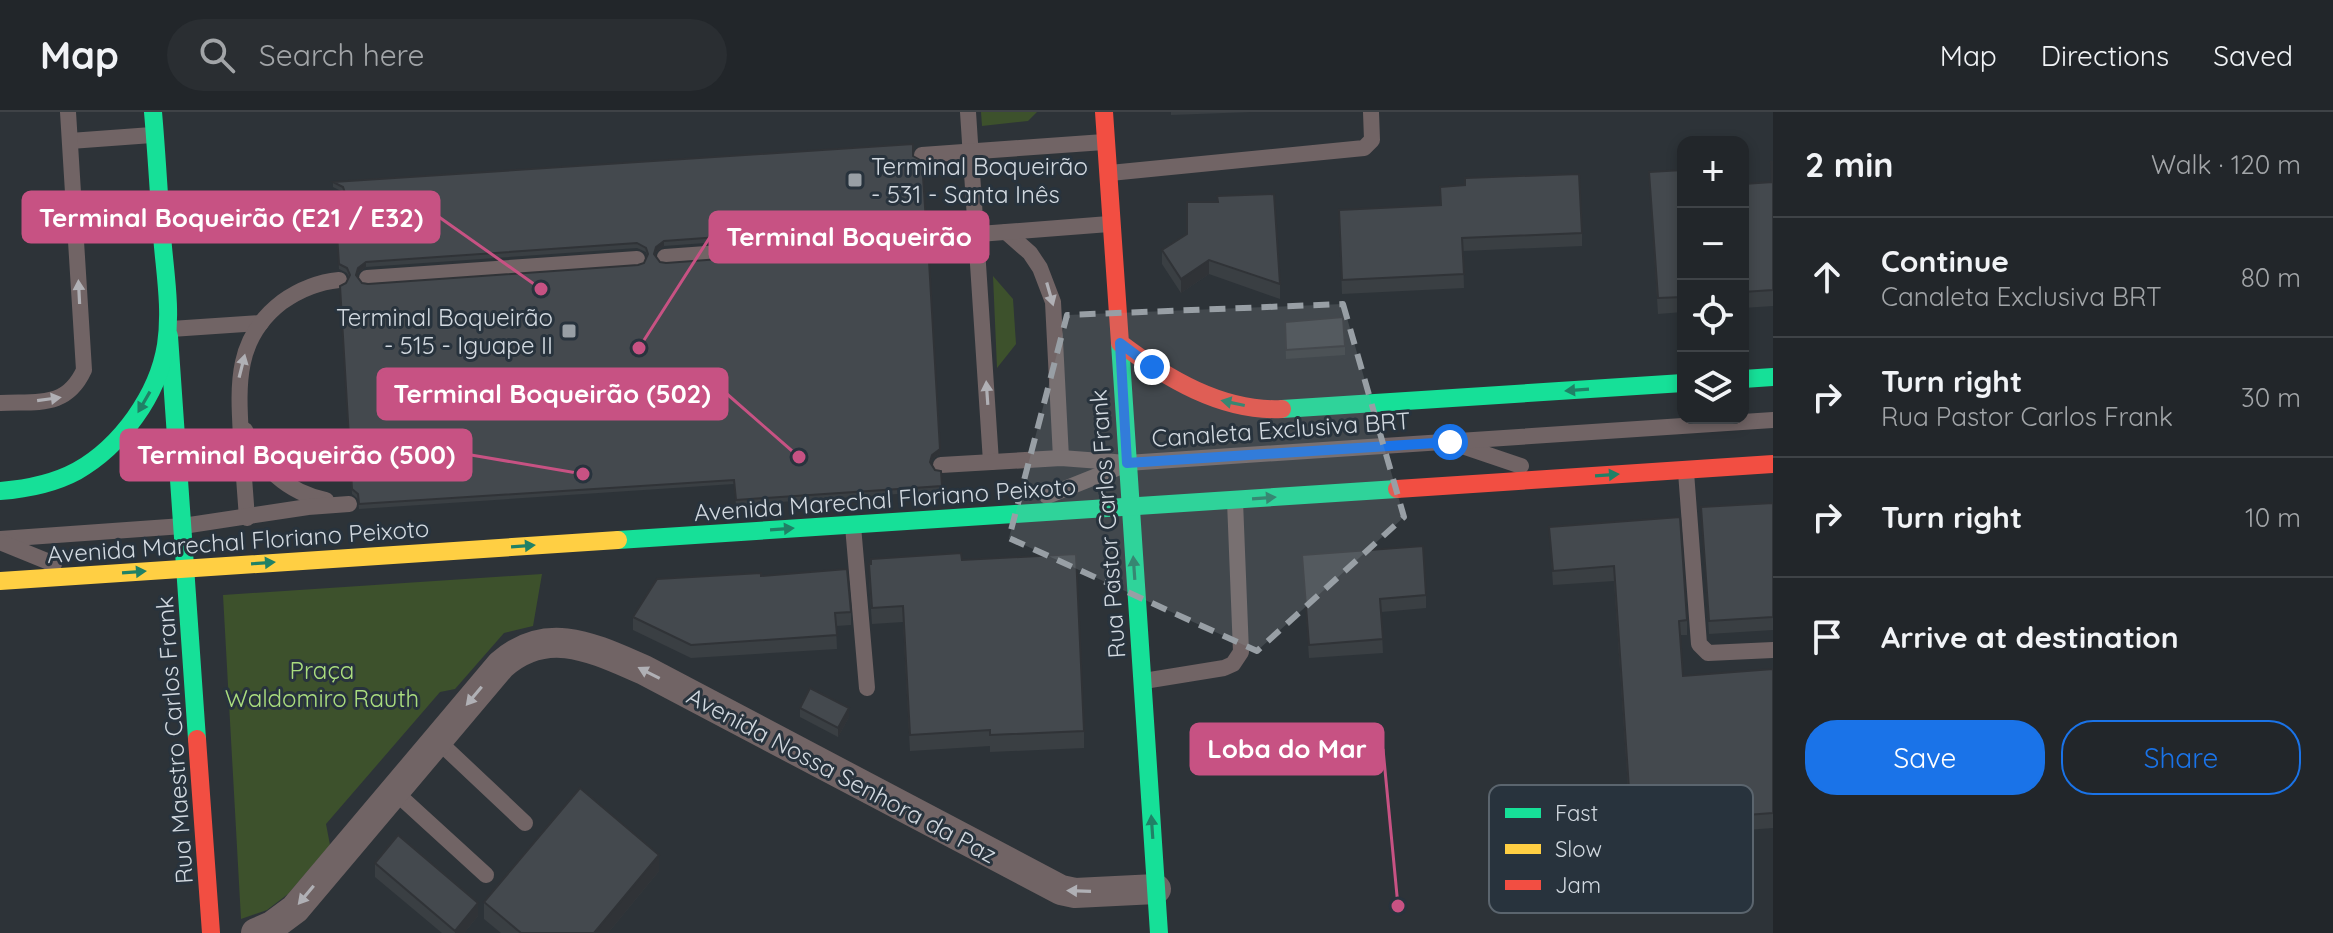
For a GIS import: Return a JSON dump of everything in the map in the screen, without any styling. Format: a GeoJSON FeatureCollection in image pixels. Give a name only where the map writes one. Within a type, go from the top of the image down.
{"type":"FeatureCollection","features":[{"type":"Feature","properties":{"kind":"main road","name":"Rua Maestro Carlos Frank"},"geometry":{"type":"LineString","coordinates":[[153,112],[211,933]]}},
{"type":"Feature","properties":{"kind":"main road","name":"Rua Pastor Carlos Frank"},"geometry":{"type":"LineString","coordinates":[[1104,112],[1159,933]]}},
{"type":"Feature","properties":{"kind":"main road"},"geometry":{"type":"LineString","coordinates":[[0,491],[51,482],[99,457],[134,420],[146,399],[157,376],[169,329]]}},
{"type":"Feature","properties":{"kind":"main road"},"geometry":{"type":"LineString","coordinates":[[1120,343],[1176,383],[1207,397],[1237,405],[1276,409],[1677,383]]}},
{"type":"Feature","properties":{"kind":"main road","name":"Avenida Marechal Floriano Peixoto"},"geometry":{"type":"LineString","coordinates":[[0,581],[1773,464]]}},
{"type":"Feature","properties":{"kind":"street","name":"Avenida Nossa Senhora da Paz"},"geometry":{"type":"LineString","coordinates":[[437,740],[516,651],[531,644],[552,642],[579,646],[644,670],[1061,890],[1075,893],[1156,889]]}},
{"type":"Feature","properties":{"kind":"street"},"geometry":{"type":"LineString","coordinates":[[256,933],[272,926],[295,909],[437,740]]}},
{"type":"Feature","properties":{"kind":"lane"},"geometry":{"type":"LineString","coordinates":[[0,403],[63,397],[76,387],[84,370],[68,112]]}},
{"type":"Feature","properties":{"kind":"lane"},"geometry":{"type":"LineString","coordinates":[[968,112],[991,462]]}},
{"type":"Feature","properties":{"kind":"lane"},"geometry":{"type":"LineString","coordinates":[[1108,173],[1364,148],[1372,140],[1371,112]]}},
{"type":"Feature","properties":{"kind":"lane"},"geometry":{"type":"LineString","coordinates":[[70,141],[155,135]]}},
{"type":"Feature","properties":{"kind":"lane"},"geometry":{"type":"LineString","coordinates":[[922,155],[1106,142]]}},
{"type":"Feature","properties":{"kind":"lane"},"geometry":{"type":"LineString","coordinates":[[161,213],[334,199]]}},
{"type":"Feature","properties":{"kind":"lane"},"geometry":{"type":"LineString","coordinates":[[927,238],[1111,224]]}},
{"type":"Feature","properties":{"kind":"lane"},"geometry":{"type":"LineString","coordinates":[[1006,232],[1030,253],[1040,268],[1053,302],[1061,458]]}},
{"type":"Feature","properties":{"kind":"lane"},"geometry":{"type":"LineString","coordinates":[[665,257],[898,240]]}},
{"type":"Feature","properties":{"kind":"lane"},"geometry":{"type":"LineString","coordinates":[[367,278],[637,259]]}},
{"type":"Feature","properties":{"kind":"lane"},"geometry":{"type":"LineString","coordinates":[[247,518],[239,375],[251,339],[276,307],[293,295],[312,286],[339,280]]}},
{"type":"Feature","properties":{"kind":"lane"},"geometry":{"type":"LineString","coordinates":[[169,329],[261,323]]}},
{"type":"Feature","properties":{"kind":"lane"},"geometry":{"type":"LineString","coordinates":[[0,540],[183,526],[308,507],[349,504],[307,496],[279,480],[254,451],[239,413]]}},
{"type":"Feature","properties":{"kind":"lane"},"geometry":{"type":"LineString","coordinates":[[1649,429],[1677,417]]}},
{"type":"Feature","properties":{"kind":"lane","name":"Canaleta Exclusiva BRT"},"geometry":{"type":"LineString","coordinates":[[941,465],[1061,458],[1127,463],[1773,420]]}},
{"type":"Feature","properties":{"kind":"lane"},"geometry":{"type":"LineString","coordinates":[[1450,442],[1533,470],[1578,477]]}},
{"type":"Feature","properties":{"kind":"lane","name":"Canaleta Exclusiva BRT"},"geometry":{"type":"LineString","coordinates":[[1001,515],[1127,463]]}},
{"type":"Feature","properties":{"kind":"lane"},"geometry":{"type":"LineString","coordinates":[[1686,470],[1699,644],[1708,653],[1773,650]]}},
{"type":"Feature","properties":{"kind":"lane"},"geometry":{"type":"LineString","coordinates":[[1142,681],[1224,668],[1233,664],[1241,652],[1235,500]]}},
{"type":"Feature","properties":{"kind":"lane"},"geometry":{"type":"LineString","coordinates":[[853,525],[867,688]]}},
{"type":"Feature","properties":{"kind":"lane"},"geometry":{"type":"LineString","coordinates":[[0,540],[83,575]]}},
{"type":"Feature","properties":{"kind":"lane"},"geometry":{"type":"LineString","coordinates":[[437,740],[525,823]]}},
{"type":"Feature","properties":{"kind":"lane"},"geometry":{"type":"LineString","coordinates":[[394,791],[486,875]]}},
{"type":"Feature","properties":{"kind":"highlighted area"},"geometry":{"type":"Polygon","coordinates":[[[1343,304],[1404,517],[1257,651],[1009,538],[1067,315],[1343,304]]]}},
{"type":"Feature","properties":{"kind":"green space"},"geometry":{"type":"Polygon","coordinates":[[[981,112],[1037,112],[1028,121],[982,126],[981,112]]]}},
{"type":"Feature","properties":{"kind":"green space"},"geometry":{"type":"Polygon","coordinates":[[[993,276],[1013,299],[1016,344],[997,368],[993,276]]]}},
{"type":"Feature","properties":{"kind":"green space","name":"Praça Waldomiro Rauth"},"geometry":{"type":"Polygon","coordinates":[[[542,574],[533,626],[504,633],[455,689],[440,692],[326,824],[330,845],[288,894],[267,910],[241,919],[223,595],[542,574]]]}},
{"type":"Feature","properties":{"kind":"building"},"geometry":{"type":"Polygon","coordinates":[[[913,144],[913,156],[922,161],[926,222],[920,225],[916,233],[918,240],[928,244],[940,449],[932,455],[930,462],[935,470],[941,471],[942,486],[736,500],[734,480],[359,504],[358,494],[352,489],[340,286],[346,283],[350,275],[347,268],[339,264],[335,205],[343,200],[345,193],[343,187],[333,182],[913,144]],[[898,224],[664,241],[656,247],[654,254],[660,262],[666,263],[899,246],[905,244],[909,235],[907,228],[898,224]],[[637,243],[366,262],[358,268],[356,275],[362,283],[368,284],[638,265],[644,263],[648,254],[646,248],[637,243]]]}},
{"type":"Feature","properties":{"kind":"building"},"geometry":{"type":"Polygon","coordinates":[[[1773,162],[1773,290],[1749,292],[1749,184],[1772,182],[1773,162]]]}},
{"type":"Feature","properties":{"kind":"building"},"geometry":{"type":"Polygon","coordinates":[[[1677,170],[1677,297],[1658,298],[1649,172],[1677,170]]]}},
{"type":"Feature","properties":{"kind":"building"},"geometry":{"type":"Polygon","coordinates":[[[1579,174],[1582,233],[1462,238],[1464,274],[1342,280],[1339,210],[1441,205],[1440,187],[1465,185],[1465,178],[1579,174]]]}},
{"type":"Feature","properties":{"kind":"building"},"geometry":{"type":"Polygon","coordinates":[[[1274,194],[1280,284],[1209,260],[1181,279],[1162,250],[1187,234],[1187,202],[1218,202],[1217,196],[1274,194]]]}},
{"type":"Feature","properties":{"kind":"building"},"geometry":{"type":"Polygon","coordinates":[[[1343,317],[1345,346],[1286,350],[1285,322],[1343,317]]]}},
{"type":"Feature","properties":{"kind":"building"},"geometry":{"type":"Polygon","coordinates":[[[1773,503],[1773,617],[1709,621],[1701,507],[1773,503]]]}},
{"type":"Feature","properties":{"kind":"building"},"geometry":{"type":"Polygon","coordinates":[[[1680,517],[1687,620],[1679,621],[1683,676],[1773,669],[1773,813],[1753,814],[1753,785],[1629,785],[1614,566],[1553,571],[1549,527],[1680,517]]]}},
{"type":"Feature","properties":{"kind":"building"},"geometry":{"type":"Polygon","coordinates":[[[1423,546],[1426,595],[1380,599],[1383,639],[1309,645],[1302,555],[1423,546]]]}},
{"type":"Feature","properties":{"kind":"building"},"geometry":{"type":"Polygon","coordinates":[[[961,553],[962,560],[1076,554],[1084,731],[990,735],[990,730],[910,735],[903,606],[872,608],[869,564],[871,559],[961,553]]]}},
{"type":"Feature","properties":{"kind":"building"},"geometry":{"type":"Polygon","coordinates":[[[847,569],[851,612],[835,613],[837,635],[691,645],[633,617],[657,579],[761,573],[761,576],[847,569]]]}},
{"type":"Feature","properties":{"kind":"building"},"geometry":{"type":"Polygon","coordinates":[[[810,688],[849,708],[838,728],[800,708],[810,688]]]}},
{"type":"Feature","properties":{"kind":"building"},"geometry":{"type":"Polygon","coordinates":[[[580,788],[659,855],[594,933],[521,933],[484,902],[580,788]]]}},
{"type":"Feature","properties":{"kind":"building"},"geometry":{"type":"Polygon","coordinates":[[[398,835],[478,903],[455,931],[375,863],[398,835]]]}},
{"type":"Feature","properties":{"kind":"traffic: fast"},"geometry":{"type":"LineString","coordinates":[[0,491],[49,483],[68,476],[93,460],[135,417],[155,382],[166,345],[168,308],[153,112]]}},
{"type":"Feature","properties":{"kind":"traffic: fast"},"geometry":{"type":"LineString","coordinates":[[169,336],[197,739]]}},
{"type":"Feature","properties":{"kind":"traffic: fast"},"geometry":{"type":"LineString","coordinates":[[1120,343],[1159,933]]}},
{"type":"Feature","properties":{"kind":"traffic: fast"},"geometry":{"type":"LineString","coordinates":[[1749,379],[1773,377]]}},
{"type":"Feature","properties":{"kind":"traffic: fast"},"geometry":{"type":"LineString","coordinates":[[1282,409],[1677,383]]}},
{"type":"Feature","properties":{"kind":"traffic: fast"},"geometry":{"type":"LineString","coordinates":[[618,540],[1397,489]]}},
{"type":"Feature","properties":{"kind":"traffic: slow"},"geometry":{"type":"LineString","coordinates":[[0,581],[618,540]]}},
{"type":"Feature","properties":{"kind":"traffic: jam"},"geometry":{"type":"LineString","coordinates":[[1104,112],[1120,343],[1176,380],[1217,399],[1238,405],[1282,409]]}},
{"type":"Feature","properties":{"kind":"traffic: jam"},"geometry":{"type":"LineString","coordinates":[[1397,489],[1773,464]]}},
{"type":"Feature","properties":{"kind":"traffic: jam"},"geometry":{"type":"LineString","coordinates":[[197,739],[211,933]]}},
{"type":"Feature","properties":{"kind":"place","name":"Terminal Boqueirão - 531 - Santa Inês"},"geometry":{"type":"Point","coordinates":[855,180]}},
{"type":"Feature","properties":{"kind":"place","name":"Terminal Boqueirão (E21 / E32)"},"geometry":{"type":"Point","coordinates":[541,289]}},
{"type":"Feature","properties":{"kind":"place","name":"Terminal Boqueirão - 515 - Iguape II"},"geometry":{"type":"Point","coordinates":[569,331]}},
{"type":"Feature","properties":{"kind":"place","name":"Terminal Boqueirão"},"geometry":{"type":"Point","coordinates":[639,348]}},
{"type":"Feature","properties":{"kind":"place","name":"Terminal Boqueirão (502)"},"geometry":{"type":"Point","coordinates":[799,457]}},
{"type":"Feature","properties":{"kind":"place","name":"Terminal Boqueirão (500)"},"geometry":{"type":"Point","coordinates":[583,474]}},
{"type":"Feature","properties":{"kind":"place","name":"Loba do Mar"},"geometry":{"type":"Point","coordinates":[1398,906]}},
{"type":"Feature","properties":{"kind":"route"},"geometry":{"type":"LineString","coordinates":[[1152,367],[1120,343],[1127,463],[1450,442]]}}]}
